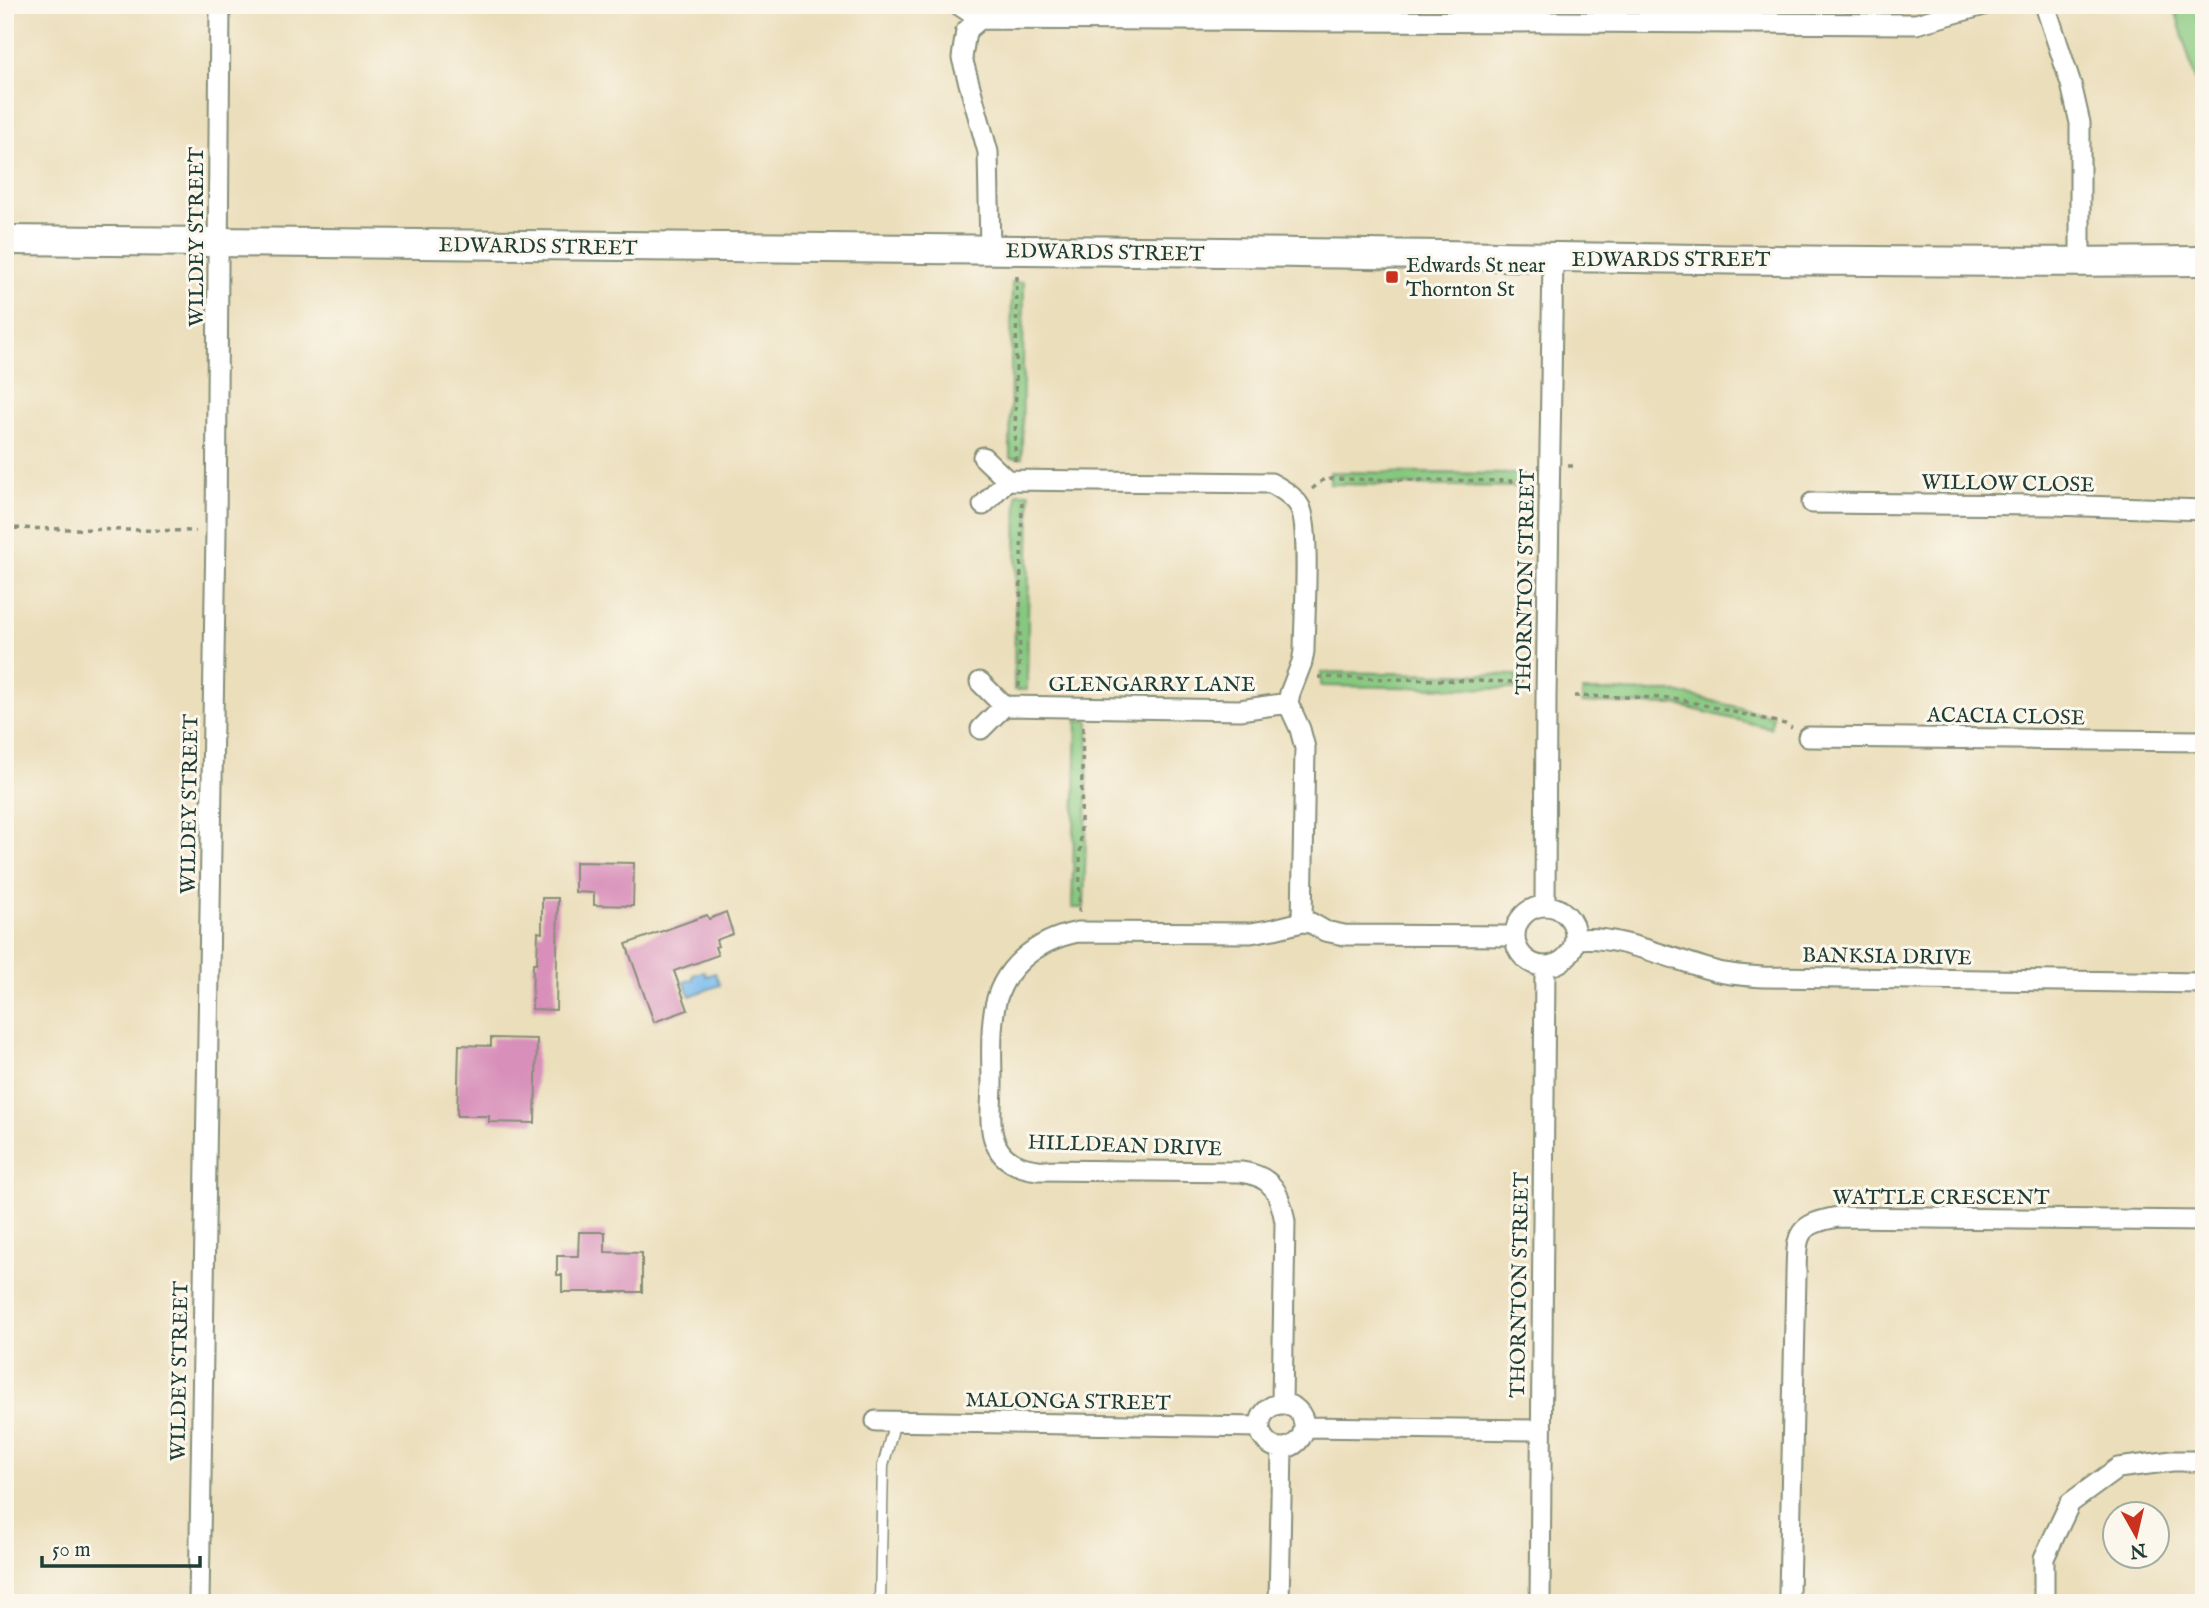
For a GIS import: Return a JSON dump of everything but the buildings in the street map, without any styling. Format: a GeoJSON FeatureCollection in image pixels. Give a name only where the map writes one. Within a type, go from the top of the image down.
{"type":"FeatureCollection","features":[{"type":"Feature","properties":{"kind":"main road","name":"EDWARDS STREET"},"geometry":{"type":"LineString","coordinates":[[5,240],[1553,258],[2204,261]]}},
{"type":"Feature","properties":{"kind":"street","name":"WILDEY STREET"},"geometry":{"type":"LineString","coordinates":[[199,1603],[216,531],[219,5]]}},
{"type":"Feature","properties":{"kind":"street"},"geometry":{"type":"LineString","coordinates":[[959,5],[980,19],[1497,13],[1712,14],[1916,24],[1984,5]]}},
{"type":"Feature","properties":{"kind":"street"},"geometry":{"type":"LineString","coordinates":[[2041,6],[2071,84],[2080,123],[2080,262]]}},
{"type":"Feature","properties":{"kind":"street"},"geometry":{"type":"LineString","coordinates":[[980,19],[967,31],[962,58],[988,152],[990,250]]}},
{"type":"Feature","properties":{"kind":"street","name":"THORNTON STREET"},"geometry":{"type":"LineString","coordinates":[[1545,906],[1553,258]]}},
{"type":"Feature","properties":{"kind":"street"},"geometry":{"type":"LineString","coordinates":[[983,457],[1007,480],[1260,482],[1281,488],[1297,502],[1304,517],[1306,531],[1304,651],[1289,703],[1305,748],[1302,922],[1344,935],[1514,936]]}},
{"type":"Feature","properties":{"kind":"street"},"geometry":{"type":"LineString","coordinates":[[983,505],[1007,480]]}},
{"type":"Feature","properties":{"kind":"street","name":"WILLOW CLOSE"},"geometry":{"type":"LineString","coordinates":[[1812,503],[2053,505],[2204,510]]}},
{"type":"Feature","properties":{"kind":"street"},"geometry":{"type":"LineString","coordinates":[[980,682],[1004,706],[981,729]]}},
{"type":"Feature","properties":{"kind":"street","name":"GLENGARRY LANE"},"geometry":{"type":"LineString","coordinates":[[1004,706],[1240,710],[1289,703]]}},
{"type":"Feature","properties":{"kind":"street","name":"ACACIA CLOSE"},"geometry":{"type":"LineString","coordinates":[[1808,737],[2204,741]]}},
{"type":"Feature","properties":{"kind":"street"},"geometry":{"type":"LineString","coordinates":[[1545,906],[1554,907],[1568,916],[1573,923],[1575,940],[1568,956],[1553,966],[1545,967],[1535,965],[1520,954],[1514,936],[1520,918],[1536,907],[1545,906]]}},
{"type":"Feature","properties":{"kind":"street","name":"HILLDEAN DRIVE"},"geometry":{"type":"LineString","coordinates":[[1282,1403],[1285,1222],[1282,1203],[1276,1191],[1267,1180],[1241,1171],[1024,1168],[1010,1162],[994,1142],[992,1038],[998,996],[1015,966],[1026,954],[1054,938],[1078,932],[1251,933],[1302,922]]}},
{"type":"Feature","properties":{"kind":"street","name":"BANKSIA DRIVE"},"geometry":{"type":"LineString","coordinates":[[1575,940],[1588,937],[1608,939],[1719,972],[1763,978],[2204,983]]}},
{"type":"Feature","properties":{"kind":"street","name":"THORNTON STREET"},"geometry":{"type":"LineString","coordinates":[[1540,1603],[1545,967]]}},
{"type":"Feature","properties":{"kind":"street","name":"WATTLE CRESCENT"},"geometry":{"type":"LineString","coordinates":[[1790,1603],[1796,1275],[1797,1245],[1802,1231],[1814,1222],[1838,1217],[2204,1221]]}},
{"type":"Feature","properties":{"kind":"street"},"geometry":{"type":"LineString","coordinates":[[1282,1403],[1301,1413],[1304,1427],[1300,1440],[1282,1448],[1269,1444],[1260,1433],[1259,1427],[1259,1420],[1266,1410],[1282,1403]]}},
{"type":"Feature","properties":{"kind":"street","name":"MALONGA STREET"},"geometry":{"type":"LineString","coordinates":[[886,1421],[1259,1427]]}},
{"type":"Feature","properties":{"kind":"street"},"geometry":{"type":"LineString","coordinates":[[1304,1427],[1540,1430]]}},
{"type":"Feature","properties":{"kind":"street"},"geometry":{"type":"LineString","coordinates":[[1279,1603],[1282,1448]]}},
{"type":"Feature","properties":{"kind":"street"},"geometry":{"type":"LineString","coordinates":[[2044,1603],[2045,1558],[2070,1503],[2118,1468],[2172,1461],[2204,1461]]}},
{"type":"Feature","properties":{"kind":"lane"},"geometry":{"type":"LineString","coordinates":[[880,1603],[886,1421]]}},
{"type":"Feature","properties":{"kind":"path"},"geometry":{"type":"LineString","coordinates":[[1297,502],[1324,479],[1520,481],[1536,466],[1578,466]]}},
{"type":"Feature","properties":{"kind":"path"},"geometry":{"type":"LineString","coordinates":[[5,528],[216,531]]}},
{"type":"Feature","properties":{"kind":"path"},"geometry":{"type":"LineString","coordinates":[[1299,673],[1323,678],[1516,682],[1535,676],[1547,676]]}},
{"type":"Feature","properties":{"kind":"path"},"geometry":{"type":"LineString","coordinates":[[1574,696],[1674,698],[1785,724],[1808,737]]}},
{"type":"Feature","properties":{"kind":"path"},"geometry":{"type":"LineString","coordinates":[[1078,932],[1083,708]]}},
{"type":"Feature","properties":{"kind":"green space"},"geometry":{"type":"Polygon","coordinates":[[[2174,5],[2204,5],[2204,120],[2199,118],[2198,91],[2174,5]]]}},
{"type":"Feature","properties":{"kind":"green space"},"geometry":{"type":"Polygon","coordinates":[[[1012,282],[1024,282],[1022,458],[1010,458],[1012,282]]]}},
{"type":"Feature","properties":{"kind":"green space"},"geometry":{"type":"Polygon","coordinates":[[[1330,472],[1518,474],[1518,487],[1330,484],[1330,472]]]}},
{"type":"Feature","properties":{"kind":"green space"},"geometry":{"type":"Polygon","coordinates":[[[1017,493],[1030,493],[1027,690],[1014,690],[1017,493]]]}},
{"type":"Feature","properties":{"kind":"green space"},"geometry":{"type":"Polygon","coordinates":[[[1321,672],[1517,675],[1517,689],[1321,686],[1321,672]]]}},
{"type":"Feature","properties":{"kind":"green space"},"geometry":{"type":"Polygon","coordinates":[[[1582,691],[1676,692],[1773,716],[1770,728],[1676,705],[1582,703],[1582,691]]]}},
{"type":"Feature","properties":{"kind":"green space"},"geometry":{"type":"Polygon","coordinates":[[[1077,720],[1089,721],[1084,908],[1072,908],[1077,720]]]}},
{"type":"Feature","properties":{"kind":"water"},"geometry":{"type":"Polygon","coordinates":[[[704,971],[706,976],[715,973],[720,985],[690,996],[684,982],[704,971]]]}},
{"type":"Feature","properties":{"kind":"place","name":"Edwards St near Thornton St"},"geometry":{"type":"Point","coordinates":[1392,277]}}]}
